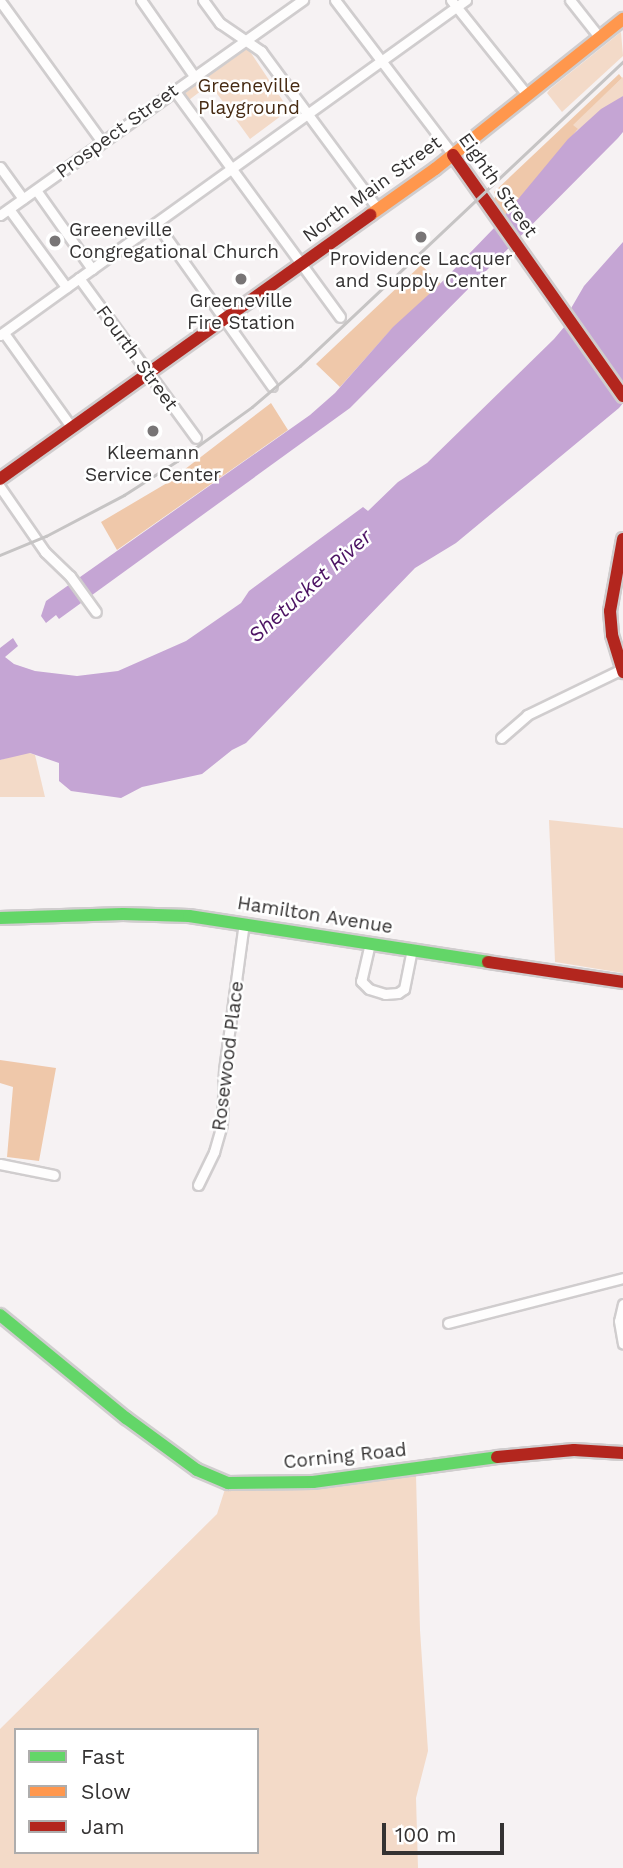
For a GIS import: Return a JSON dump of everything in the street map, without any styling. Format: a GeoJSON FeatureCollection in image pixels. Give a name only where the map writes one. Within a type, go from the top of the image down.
{"type":"FeatureCollection","features":[{"type":"Feature","properties":{"kind":"main road","name":"North Main Street"},"geometry":{"type":"LineString","coordinates":[[0,479],[453,155],[623,19]]}},
{"type":"Feature","properties":{"kind":"main road","name":"Eighth Street"},"geometry":{"type":"LineString","coordinates":[[453,155],[623,396]]}},
{"type":"Feature","properties":{"kind":"main road"},"geometry":{"type":"LineString","coordinates":[[622,670],[612,635],[610,611],[623,539]]}},
{"type":"Feature","properties":{"kind":"main road","name":"Hamilton Avenue"},"geometry":{"type":"LineString","coordinates":[[0,918],[123,914],[189,916],[623,982]]}},
{"type":"Feature","properties":{"kind":"main road","name":"Corning Road"},"geometry":{"type":"LineString","coordinates":[[0,1315],[169,1450],[197,1470],[228,1483],[313,1482],[503,1455],[562,1451],[623,1453]]}},
{"type":"Feature","properties":{"kind":"street"},"geometry":{"type":"LineString","coordinates":[[141,0],[194,76]]}},
{"type":"Feature","properties":{"kind":"street"},"geometry":{"type":"LineString","coordinates":[[203,0],[220,23],[261,51],[378,209]]}},
{"type":"Feature","properties":{"kind":"street","name":"Prospect Street"},"geometry":{"type":"LineString","coordinates":[[0,215],[303,0]]}},
{"type":"Feature","properties":{"kind":"street","name":"Eighth Street"},"geometry":{"type":"LineString","coordinates":[[335,0],[453,155]]}},
{"type":"Feature","properties":{"kind":"street"},"geometry":{"type":"LineString","coordinates":[[72,428],[2,334],[380,62],[453,3],[466,0]]}},
{"type":"Feature","properties":{"kind":"street"},"geometry":{"type":"LineString","coordinates":[[570,0],[600,38]]}},
{"type":"Feature","properties":{"kind":"street"},"geometry":{"type":"LineString","coordinates":[[0,1],[102,142]]}},
{"type":"Feature","properties":{"kind":"street"},"geometry":{"type":"LineString","coordinates":[[453,3],[527,95]]}},
{"type":"Feature","properties":{"kind":"street"},"geometry":{"type":"LineString","coordinates":[[174,90],[340,317]]}},
{"type":"Feature","properties":{"kind":"street"},"geometry":{"type":"LineString","coordinates":[[0,167],[23,199]]}},
{"type":"Feature","properties":{"kind":"street"},"geometry":{"type":"LineString","coordinates":[[36,190],[92,269]]}},
{"type":"Feature","properties":{"kind":"street"},"geometry":{"type":"LineString","coordinates":[[9,209],[66,287]]}},
{"type":"Feature","properties":{"kind":"street"},"geometry":{"type":"LineString","coordinates":[[156,223],[272,386]]}},
{"type":"Feature","properties":{"kind":"street","name":"Fourth Street"},"geometry":{"type":"LineString","coordinates":[[79,278],[196,438]]}},
{"type":"Feature","properties":{"kind":"street"},"geometry":{"type":"LineString","coordinates":[[0,487],[45,552],[74,580],[96,612]]}},
{"type":"Feature","properties":{"kind":"street"},"geometry":{"type":"LineString","coordinates":[[501,738],[527,715],[622,670]]}},
{"type":"Feature","properties":{"kind":"street","name":"Rosewood Place"},"geometry":{"type":"LineString","coordinates":[[198,1185],[214,1152],[222,1124],[223,1082],[244,923]]}},
{"type":"Feature","properties":{"kind":"street"},"geometry":{"type":"LineString","coordinates":[[370,943],[361,981],[366,988],[384,994],[398,993],[404,989],[412,949]]}},
{"type":"Feature","properties":{"kind":"street"},"geometry":{"type":"LineString","coordinates":[[0,1164],[54,1175]]}},
{"type":"Feature","properties":{"kind":"street"},"geometry":{"type":"LineString","coordinates":[[448,1323],[623,1278]]}},
{"type":"Feature","properties":{"kind":"street"},"geometry":{"type":"LineString","coordinates":[[623,1304],[619,1321],[623,1344]]}},
{"type":"Feature","properties":{"kind":"green space"},"geometry":{"type":"Polygon","coordinates":[[[621,32],[623,56],[562,112],[547,93],[621,32]]]}},
{"type":"Feature","properties":{"kind":"green space","name":"Greeneville Playground"},"geometry":{"type":"Polygon","coordinates":[[[247,47],[289,110],[250,139],[210,84],[189,100],[184,94],[247,47]]]}},
{"type":"Feature","properties":{"kind":"green space"},"geometry":{"type":"Polygon","coordinates":[[[623,77],[623,96],[578,130],[572,125],[623,77]]]}},
{"type":"Feature","properties":{"kind":"green space"},"geometry":{"type":"Polygon","coordinates":[[[27,752],[35,755],[45,797],[0,797],[0,760],[27,752]]]}},
{"type":"Feature","properties":{"kind":"green space"},"geometry":{"type":"Polygon","coordinates":[[[549,820],[623,828],[623,973],[555,962],[549,820]]]}},
{"type":"Feature","properties":{"kind":"green space"},"geometry":{"type":"Polygon","coordinates":[[[416,1475],[420,1630],[428,1751],[416,1798],[418,1868],[0,1868],[0,1729],[217,1514],[226,1486],[263,1488],[416,1475]]]}},
{"type":"Feature","properties":{"kind":"shaded area"},"geometry":{"type":"Polygon","coordinates":[[[619,74],[622,78],[573,125],[578,129],[506,215],[493,200],[496,196],[494,192],[619,74]]]}},
{"type":"Feature","properties":{"kind":"shaded area"},"geometry":{"type":"Polygon","coordinates":[[[421,265],[441,284],[389,332],[340,387],[316,364],[421,265]]]}},
{"type":"Feature","properties":{"kind":"shaded area"},"geometry":{"type":"Polygon","coordinates":[[[271,403],[288,430],[117,550],[101,522],[167,483],[271,403]]]}},
{"type":"Feature","properties":{"kind":"shaded area"},"geometry":{"type":"Polygon","coordinates":[[[0,1060],[56,1068],[39,1161],[7,1157],[13,1087],[0,1083],[0,1060]]]}},
{"type":"Feature","properties":{"kind":"water"},"geometry":{"type":"Polygon","coordinates":[[[623,96],[623,132],[618,138],[350,408],[59,619],[56,615],[46,623],[41,616],[46,601],[310,415],[335,393],[393,327],[438,286],[495,227],[568,139],[601,109],[623,96]]]}},
{"type":"Feature","properties":{"kind":"water","name":"Shetucket River"},"geometry":{"type":"Polygon","coordinates":[[[623,242],[623,403],[456,543],[415,568],[246,743],[232,750],[202,774],[142,787],[121,798],[71,791],[59,781],[59,763],[30,753],[0,760],[0,648],[13,638],[18,646],[5,657],[14,664],[35,671],[77,676],[118,671],[186,641],[241,603],[249,591],[363,507],[368,511],[398,482],[427,463],[554,339],[565,326],[563,322],[584,286],[623,242]]]}},
{"type":"Feature","properties":{"kind":"railway"},"geometry":{"type":"LineString","coordinates":[[0,555],[46,536],[124,495],[252,407],[300,366],[623,62]]}},
{"type":"Feature","properties":{"kind":"traffic: fast"},"geometry":{"type":"LineString","coordinates":[[0,918],[123,914],[189,916],[488,962]]}},
{"type":"Feature","properties":{"kind":"traffic: fast"},"geometry":{"type":"LineString","coordinates":[[0,1315],[126,1418],[197,1470],[228,1483],[313,1482],[497,1457]]}},
{"type":"Feature","properties":{"kind":"traffic: slow"},"geometry":{"type":"LineString","coordinates":[[370,215],[435,169],[623,19]]}},
{"type":"Feature","properties":{"kind":"traffic: jam"},"geometry":{"type":"LineString","coordinates":[[453,155],[623,396]]}},
{"type":"Feature","properties":{"kind":"traffic: jam"},"geometry":{"type":"LineString","coordinates":[[0,479],[370,215]]}},
{"type":"Feature","properties":{"kind":"traffic: jam"},"geometry":{"type":"LineString","coordinates":[[623,539],[610,611],[612,635],[623,672]]}},
{"type":"Feature","properties":{"kind":"traffic: jam"},"geometry":{"type":"LineString","coordinates":[[488,962],[623,982]]}},
{"type":"Feature","properties":{"kind":"traffic: jam"},"geometry":{"type":"LineString","coordinates":[[497,1457],[574,1450],[623,1453]]}},
{"type":"Feature","properties":{"kind":"place","name":"Providence Lacquer and Supply Center"},"geometry":{"type":"Point","coordinates":[421,237]}},
{"type":"Feature","properties":{"kind":"place","name":"Greeneville Congregational Church"},"geometry":{"type":"Point","coordinates":[55,241]}},
{"type":"Feature","properties":{"kind":"place","name":"Greeneville Fire Station"},"geometry":{"type":"Point","coordinates":[241,279]}},
{"type":"Feature","properties":{"kind":"place","name":"Kleemann Service Center"},"geometry":{"type":"Point","coordinates":[153,431]}}]}
